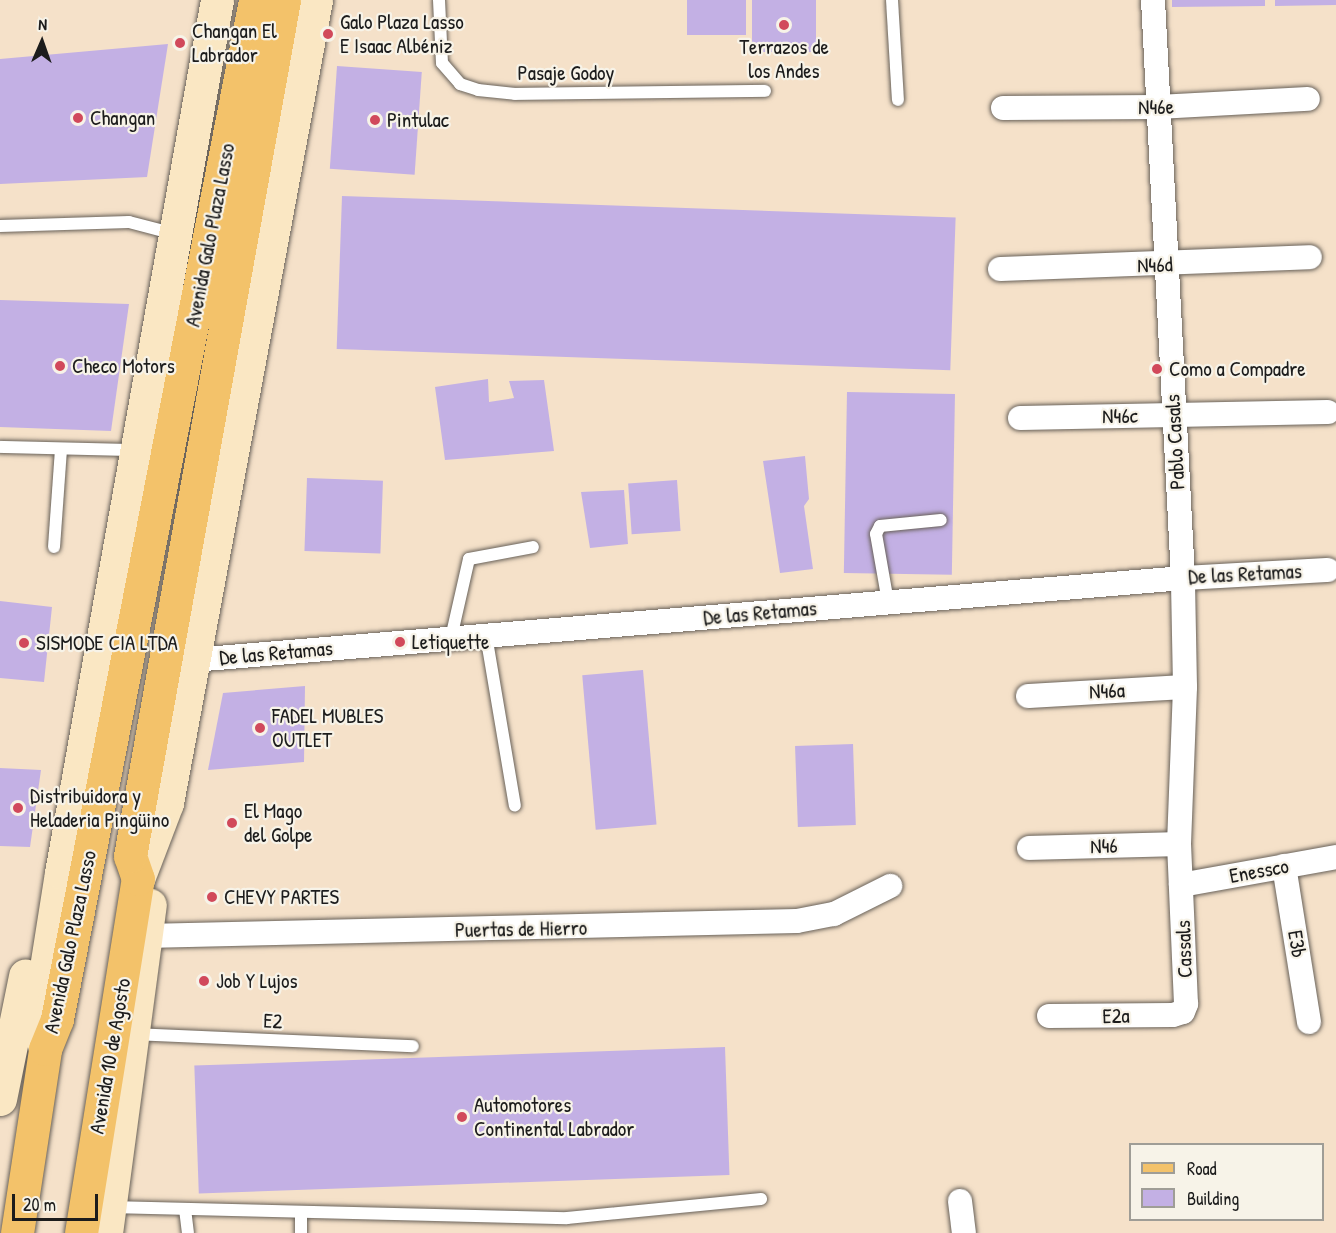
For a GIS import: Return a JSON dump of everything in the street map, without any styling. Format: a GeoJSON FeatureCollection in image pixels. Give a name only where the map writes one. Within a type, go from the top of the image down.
{"type":"FeatureCollection","features":[{"type":"Feature","properties":{"kind":"main road","name":"Avenida Galo Plaza Lasso"},"geometry":{"type":"LineString","coordinates":[[45,1049],[38,1018],[217,0]]}},
{"type":"Feature","properties":{"kind":"main road","name":"Avenida Galo Plaza Lasso"},"geometry":{"type":"LineString","coordinates":[[45,1049],[57,1019],[255,0]]}},
{"type":"Feature","properties":{"kind":"main road","name":"Avenida Galo Plaza Lasso"},"geometry":{"type":"LineString","coordinates":[[138,879],[130,856],[145,764],[285,0]]}},
{"type":"Feature","properties":{"kind":"main road"},"geometry":{"type":"LineString","coordinates":[[107,1220],[145,936],[167,803],[316,0]]}},
{"type":"Feature","properties":{"kind":"main road"},"geometry":{"type":"LineString","coordinates":[[138,879],[167,803]]}},
{"type":"Feature","properties":{"kind":"main road"},"geometry":{"type":"LineString","coordinates":[[0,1099],[35,933],[62,873]]}},
{"type":"Feature","properties":{"kind":"main road","name":"Avenida 10 de Agosto"},"geometry":{"type":"LineString","coordinates":[[81,1233],[138,879]]}},
{"type":"Feature","properties":{"kind":"main road"},"geometry":{"type":"LineString","coordinates":[[17,1233],[45,1049]]}},
{"type":"Feature","properties":{"kind":"street","name":"Pablo Casals"},"geometry":{"type":"LineString","coordinates":[[1153,0],[1183,578],[1185,687],[1179,844],[1181,885]]}},
{"type":"Feature","properties":{"kind":"street","name":"N46e"},"geometry":{"type":"LineString","coordinates":[[1003,108],[1158,107],[1308,99]]}},
{"type":"Feature","properties":{"kind":"street","name":"N46d"},"geometry":{"type":"LineString","coordinates":[[1000,269],[1166,265],[1311,257]]}},
{"type":"Feature","properties":{"kind":"street","name":"N46c"},"geometry":{"type":"LineString","coordinates":[[1020,418],[1328,412]]}},
{"type":"Feature","properties":{"kind":"street","name":"De las Retamas"},"geometry":{"type":"LineString","coordinates":[[193,660],[1183,578],[1328,570]]}},
{"type":"Feature","properties":{"kind":"street","name":"N46a"},"geometry":{"type":"LineString","coordinates":[[1028,696],[1185,687]]}},
{"type":"Feature","properties":{"kind":"street","name":"N46"},"geometry":{"type":"LineString","coordinates":[[1029,848],[1179,844]]}},
{"type":"Feature","properties":{"kind":"street","name":"Enessco"},"geometry":{"type":"LineString","coordinates":[[1181,885],[1336,857]]}},
{"type":"Feature","properties":{"kind":"street","name":"E3b"},"geometry":{"type":"LineString","coordinates":[[1284,866],[1309,1022]]}},
{"type":"Feature","properties":{"kind":"street","name":"Cassals"},"geometry":{"type":"LineString","coordinates":[[1181,885],[1186,1004],[1183,1012]]}},
{"type":"Feature","properties":{"kind":"street","name":"Puertas de Hierro"},"geometry":{"type":"LineString","coordinates":[[145,936],[796,921],[834,914],[890,886]]}},
{"type":"Feature","properties":{"kind":"street","name":"E2a"},"geometry":{"type":"LineString","coordinates":[[1049,1016],[1183,1012]]}},
{"type":"Feature","properties":{"kind":"street"},"geometry":{"type":"LineString","coordinates":[[960,1201],[964,1233]]}},
{"type":"Feature","properties":{"kind":"lane","name":"Pasaje Godoy"},"geometry":{"type":"LineString","coordinates":[[439,0],[442,63],[460,84],[478,90],[515,94],[765,91]]}},
{"type":"Feature","properties":{"kind":"lane"},"geometry":{"type":"LineString","coordinates":[[892,0],[898,100]]}},
{"type":"Feature","properties":{"kind":"lane"},"geometry":{"type":"LineString","coordinates":[[0,226],[129,222],[176,234]]}},
{"type":"Feature","properties":{"kind":"lane"},"geometry":{"type":"LineString","coordinates":[[0,447],[139,450]]}},
{"type":"Feature","properties":{"kind":"lane"},"geometry":{"type":"LineString","coordinates":[[54,547],[61,449]]}},
{"type":"Feature","properties":{"kind":"lane"},"geometry":{"type":"LineString","coordinates":[[888,602],[876,534],[880,526],[941,520]]}},
{"type":"Feature","properties":{"kind":"lane"},"geometry":{"type":"LineString","coordinates":[[451,638],[469,559],[533,547]]}},
{"type":"Feature","properties":{"kind":"lane"},"geometry":{"type":"LineString","coordinates":[[486,636],[515,806]]}},
{"type":"Feature","properties":{"kind":"lane","name":"E2"},"geometry":{"type":"LineString","coordinates":[[132,1034],[413,1046]]}},
{"type":"Feature","properties":{"kind":"lane"},"geometry":{"type":"LineString","coordinates":[[107,1220],[185,1209],[567,1218],[761,1199]]}},
{"type":"Feature","properties":{"kind":"lane"},"geometry":{"type":"LineString","coordinates":[[185,1209],[188,1233]]}},
{"type":"Feature","properties":{"kind":"lane"},"geometry":{"type":"LineString","coordinates":[[301,1212],[301,1233]]}},
{"type":"Feature","properties":{"kind":"building"},"geometry":{"type":"Polygon","coordinates":[[[687,0],[746,0],[746,35],[687,35],[687,0]]]}},
{"type":"Feature","properties":{"kind":"building","name":"Terrazos de los Andes"},"geometry":{"type":"Polygon","coordinates":[[[752,0],[816,0],[816,52],[752,52],[752,0]]]}},
{"type":"Feature","properties":{"kind":"building"},"geometry":{"type":"Polygon","coordinates":[[[1172,0],[1265,0],[1265,6],[1172,7],[1172,0]]]}},
{"type":"Feature","properties":{"kind":"building"},"geometry":{"type":"Polygon","coordinates":[[[1275,0],[1336,0],[1336,5],[1275,6],[1275,0]]]}},
{"type":"Feature","properties":{"kind":"building","name":"Changan"},"geometry":{"type":"Polygon","coordinates":[[[168,44],[147,177],[0,184],[0,59],[168,44]]]}},
{"type":"Feature","properties":{"kind":"building","name":"Pintulac"},"geometry":{"type":"Polygon","coordinates":[[[337,66],[422,72],[415,175],[330,169],[337,66]]]}},
{"type":"Feature","properties":{"kind":"building"},"geometry":{"type":"Polygon","coordinates":[[[342,196],[956,217],[950,370],[337,349],[342,196]]]}},
{"type":"Feature","properties":{"kind":"building","name":"Checo Motors"},"geometry":{"type":"Polygon","coordinates":[[[0,300],[129,304],[111,431],[0,427],[0,300]]]}},
{"type":"Feature","properties":{"kind":"building"},"geometry":{"type":"Polygon","coordinates":[[[488,379],[489,402],[514,398],[509,381],[544,380],[554,451],[445,460],[435,387],[488,379]]]}},
{"type":"Feature","properties":{"kind":"building"},"geometry":{"type":"Polygon","coordinates":[[[847,392],[955,394],[952,575],[844,573],[847,392]]]}},
{"type":"Feature","properties":{"kind":"building"},"geometry":{"type":"Polygon","coordinates":[[[805,456],[809,499],[804,506],[813,569],[780,573],[763,461],[805,456]]]}},
{"type":"Feature","properties":{"kind":"building"},"geometry":{"type":"Polygon","coordinates":[[[307,478],[383,481],[380,554],[304,551],[307,478]]]}},
{"type":"Feature","properties":{"kind":"building"},"geometry":{"type":"Polygon","coordinates":[[[677,480],[681,531],[632,534],[628,483],[677,480]]]}},
{"type":"Feature","properties":{"kind":"building"},"geometry":{"type":"Polygon","coordinates":[[[624,490],[628,544],[590,548],[581,492],[624,490]]]}},
{"type":"Feature","properties":{"kind":"building","name":"SISMODE CIA LTDA"},"geometry":{"type":"Polygon","coordinates":[[[0,601],[52,607],[44,682],[0,678],[0,601]]]}},
{"type":"Feature","properties":{"kind":"building"},"geometry":{"type":"Polygon","coordinates":[[[643,670],[657,824],[596,830],[582,675],[643,670]]]}},
{"type":"Feature","properties":{"kind":"building","name":"FADEL MUBLES OUTLET"},"geometry":{"type":"Polygon","coordinates":[[[305,686],[304,762],[208,770],[223,693],[305,686]]]}},
{"type":"Feature","properties":{"kind":"building"},"geometry":{"type":"Polygon","coordinates":[[[853,744],[856,825],[798,827],[795,746],[853,744]]]}},
{"type":"Feature","properties":{"kind":"building","name":"Distribuidora y Heladeria Pingüino"},"geometry":{"type":"Polygon","coordinates":[[[0,768],[41,770],[30,847],[0,846],[0,768]]]}},
{"type":"Feature","properties":{"kind":"building","name":"Automotores Continental Labrador"},"geometry":{"type":"Polygon","coordinates":[[[725,1047],[729,1175],[199,1193],[194,1066],[725,1047]]]}},
{"type":"Feature","properties":{"kind":"place","name":"Terrazos de los Andes"},"geometry":{"type":"Point","coordinates":[784,25]}},
{"type":"Feature","properties":{"kind":"place","name":"Galo Plaza Lasso E Isaac Albéniz"},"geometry":{"type":"Point","coordinates":[328,34]}},
{"type":"Feature","properties":{"kind":"place","name":"Changan El Labrador"},"geometry":{"type":"Point","coordinates":[180,43]}},
{"type":"Feature","properties":{"kind":"place","name":"Changan"},"geometry":{"type":"Point","coordinates":[78,118]}},
{"type":"Feature","properties":{"kind":"place","name":"Pintulac"},"geometry":{"type":"Point","coordinates":[375,120]}},
{"type":"Feature","properties":{"kind":"place","name":"Checo Motors"},"geometry":{"type":"Point","coordinates":[60,366]}},
{"type":"Feature","properties":{"kind":"place","name":"Como a Compadre"},"geometry":{"type":"Point","coordinates":[1157,369]}},
{"type":"Feature","properties":{"kind":"place","name":"Letiquette"},"geometry":{"type":"Point","coordinates":[400,642]}},
{"type":"Feature","properties":{"kind":"place","name":"SISMODE CIA LTDA"},"geometry":{"type":"Point","coordinates":[24,643]}},
{"type":"Feature","properties":{"kind":"place","name":"FADEL MUBLES OUTLET"},"geometry":{"type":"Point","coordinates":[260,728]}},
{"type":"Feature","properties":{"kind":"place","name":"Distribuidora y Heladeria Pingüino"},"geometry":{"type":"Point","coordinates":[18,808]}},
{"type":"Feature","properties":{"kind":"place","name":"El Mago del Golpe"},"geometry":{"type":"Point","coordinates":[232,823]}},
{"type":"Feature","properties":{"kind":"place","name":"CHEVY PARTES"},"geometry":{"type":"Point","coordinates":[212,897]}},
{"type":"Feature","properties":{"kind":"place","name":"Job Y Lujos"},"geometry":{"type":"Point","coordinates":[204,981]}},
{"type":"Feature","properties":{"kind":"place","name":"Automotores Continental Labrador"},"geometry":{"type":"Point","coordinates":[462,1117]}}]}
